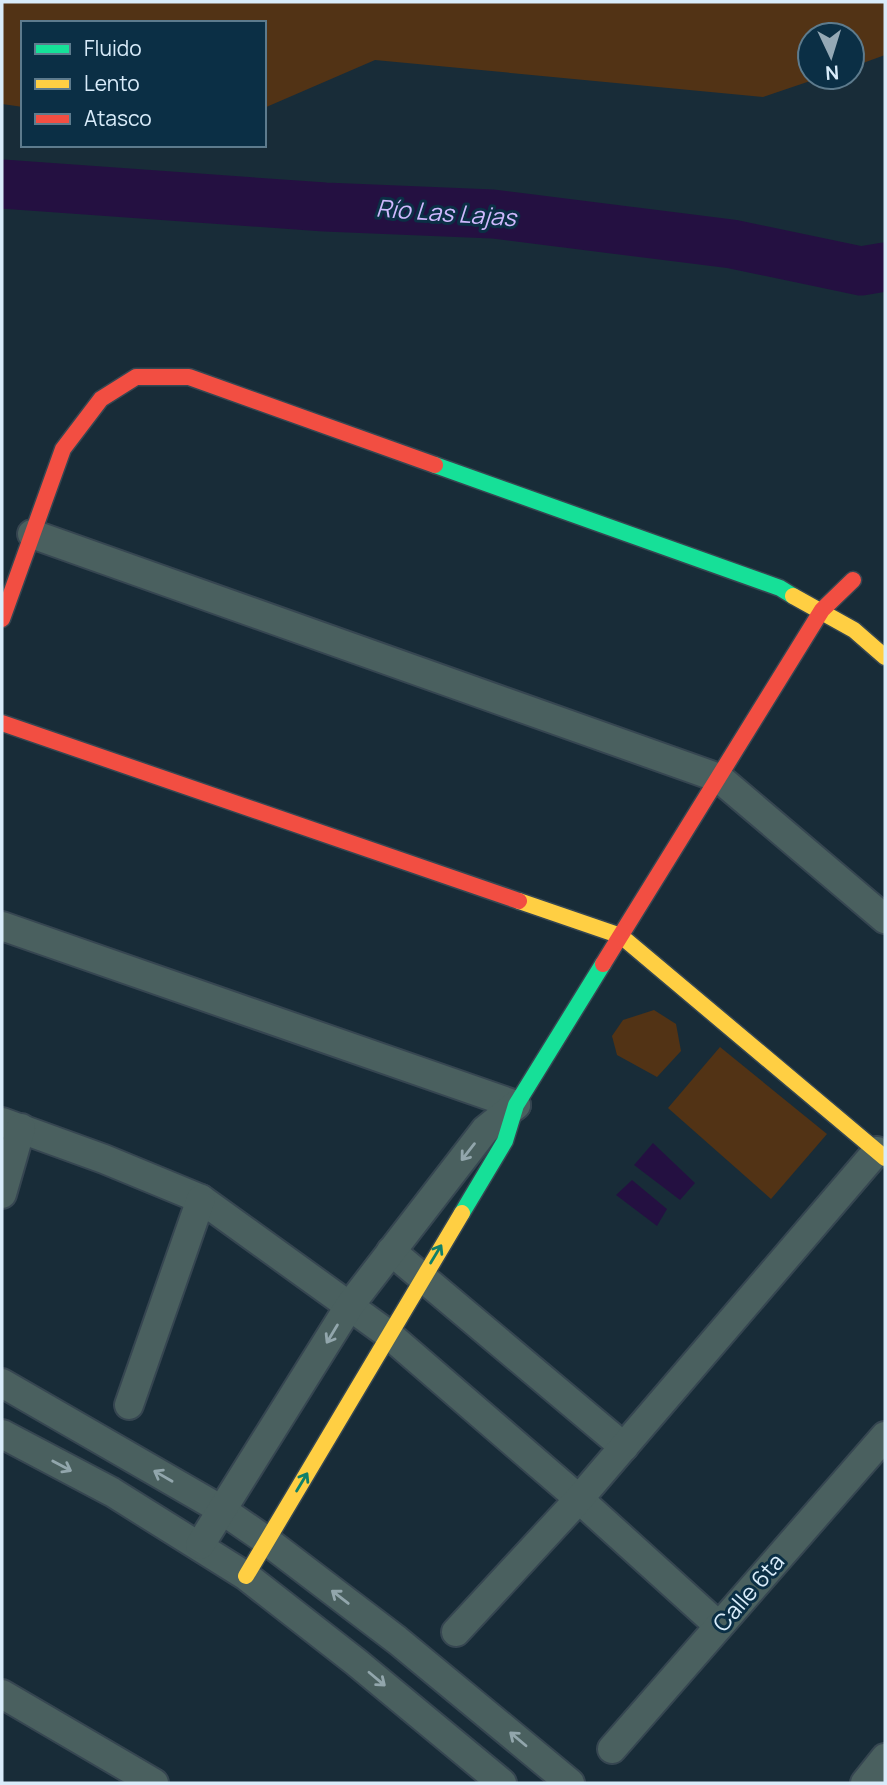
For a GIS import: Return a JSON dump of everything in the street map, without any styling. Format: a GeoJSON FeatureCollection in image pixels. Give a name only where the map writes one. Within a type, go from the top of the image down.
{"type":"FeatureCollection","features":[{"type":"Feature","properties":{"kind":"street"},"geometry":{"type":"LineString","coordinates":[[2,619],[63,449],[101,398],[136,377],[189,377],[780,588],[854,629],[885,657]]}},
{"type":"Feature","properties":{"kind":"street"},"geometry":{"type":"LineString","coordinates":[[32,534],[719,778],[885,919]]}},
{"type":"Feature","properties":{"kind":"street"},"geometry":{"type":"LineString","coordinates":[[246,1576],[505,1141],[516,1105],[822,610],[853,580]]}},
{"type":"Feature","properties":{"kind":"street"},"geometry":{"type":"LineString","coordinates":[[2,723],[621,936],[881,1154],[579,1499],[456,1633]]}},
{"type":"Feature","properties":{"kind":"street"},"geometry":{"type":"LineString","coordinates":[[2,926],[516,1105]]}},
{"type":"Feature","properties":{"kind":"street"},"geometry":{"type":"LineString","coordinates":[[200,1545],[350,1305],[485,1130],[516,1105]]}},
{"type":"Feature","properties":{"kind":"street"},"geometry":{"type":"LineString","coordinates":[[2,1194],[11,1125],[201,1199],[388,1334],[579,1499],[719,1626]]}},
{"type":"Feature","properties":{"kind":"street"},"geometry":{"type":"LineString","coordinates":[[130,1405],[201,1199]]}},
{"type":"Feature","properties":{"kind":"street"},"geometry":{"type":"LineString","coordinates":[[391,1251],[624,1447]]}},
{"type":"Feature","properties":{"kind":"street"},"geometry":{"type":"LineString","coordinates":[[2,1383],[222,1510],[267,1541],[397,1640],[569,1783]]}},
{"type":"Feature","properties":{"kind":"street"},"geometry":{"type":"LineString","coordinates":[[2,1434],[112,1492],[246,1576],[366,1670],[502,1783]]}},
{"type":"Feature","properties":{"kind":"street","name":"Calle 6ta"},"geometry":{"type":"LineString","coordinates":[[612,1749],[885,1436]]}},
{"type":"Feature","properties":{"kind":"street"},"geometry":{"type":"LineString","coordinates":[[2,1694],[154,1783]]}},
{"type":"Feature","properties":{"kind":"street"},"geometry":{"type":"LineString","coordinates":[[865,1783],[885,1758]]}},
{"type":"Feature","properties":{"kind":"shaded area"},"geometry":{"type":"Polygon","coordinates":[[[2,2],[885,2],[885,55],[866,62],[866,21],[796,21],[796,86],[763,97],[375,60],[266,107],[266,21],[21,21],[21,107],[2,104],[2,2]]]}},
{"type":"Feature","properties":{"kind":"shaded area"},"geometry":{"type":"Polygon","coordinates":[[[654,1010],[676,1024],[681,1051],[657,1077],[617,1055],[612,1036],[623,1020],[654,1010]]]}},
{"type":"Feature","properties":{"kind":"shaded area"},"geometry":{"type":"Polygon","coordinates":[[[720,1047],[827,1134],[771,1199],[668,1108],[720,1047]]]}},
{"type":"Feature","properties":{"kind":"shaded area"},"geometry":{"type":"Polygon","coordinates":[[[653,1143],[695,1183],[680,1200],[634,1165],[653,1143]]]}},
{"type":"Feature","properties":{"kind":"shaded area"},"geometry":{"type":"Polygon","coordinates":[[[632,1180],[667,1209],[657,1226],[616,1195],[632,1180]]]}},
{"type":"Feature","properties":{"kind":"waterway","name":"Río Las Lajas"},"geometry":{"type":"LineString","coordinates":[[2,184],[325,207],[493,214],[732,244],[861,271],[885,267]]}},
{"type":"Feature","properties":{"kind":"traffic: fast"},"geometry":{"type":"LineString","coordinates":[[435,465],[780,588],[793,596]]}},
{"type":"Feature","properties":{"kind":"traffic: fast"},"geometry":{"type":"LineString","coordinates":[[462,1213],[505,1141],[516,1105],[603,964]]}},
{"type":"Feature","properties":{"kind":"traffic: slow"},"geometry":{"type":"LineString","coordinates":[[793,596],[854,630],[885,657]]}},
{"type":"Feature","properties":{"kind":"traffic: slow"},"geometry":{"type":"LineString","coordinates":[[519,901],[621,936],[885,1158]]}},
{"type":"Feature","properties":{"kind":"traffic: slow"},"geometry":{"type":"LineString","coordinates":[[246,1576],[462,1213]]}},
{"type":"Feature","properties":{"kind":"traffic: jam"},"geometry":{"type":"LineString","coordinates":[[2,619],[63,449],[101,399],[136,377],[189,377],[435,465]]}},
{"type":"Feature","properties":{"kind":"traffic: jam"},"geometry":{"type":"LineString","coordinates":[[603,964],[822,610],[853,580]]}},
{"type":"Feature","properties":{"kind":"traffic: jam"},"geometry":{"type":"LineString","coordinates":[[2,723],[519,901]]}}]}
